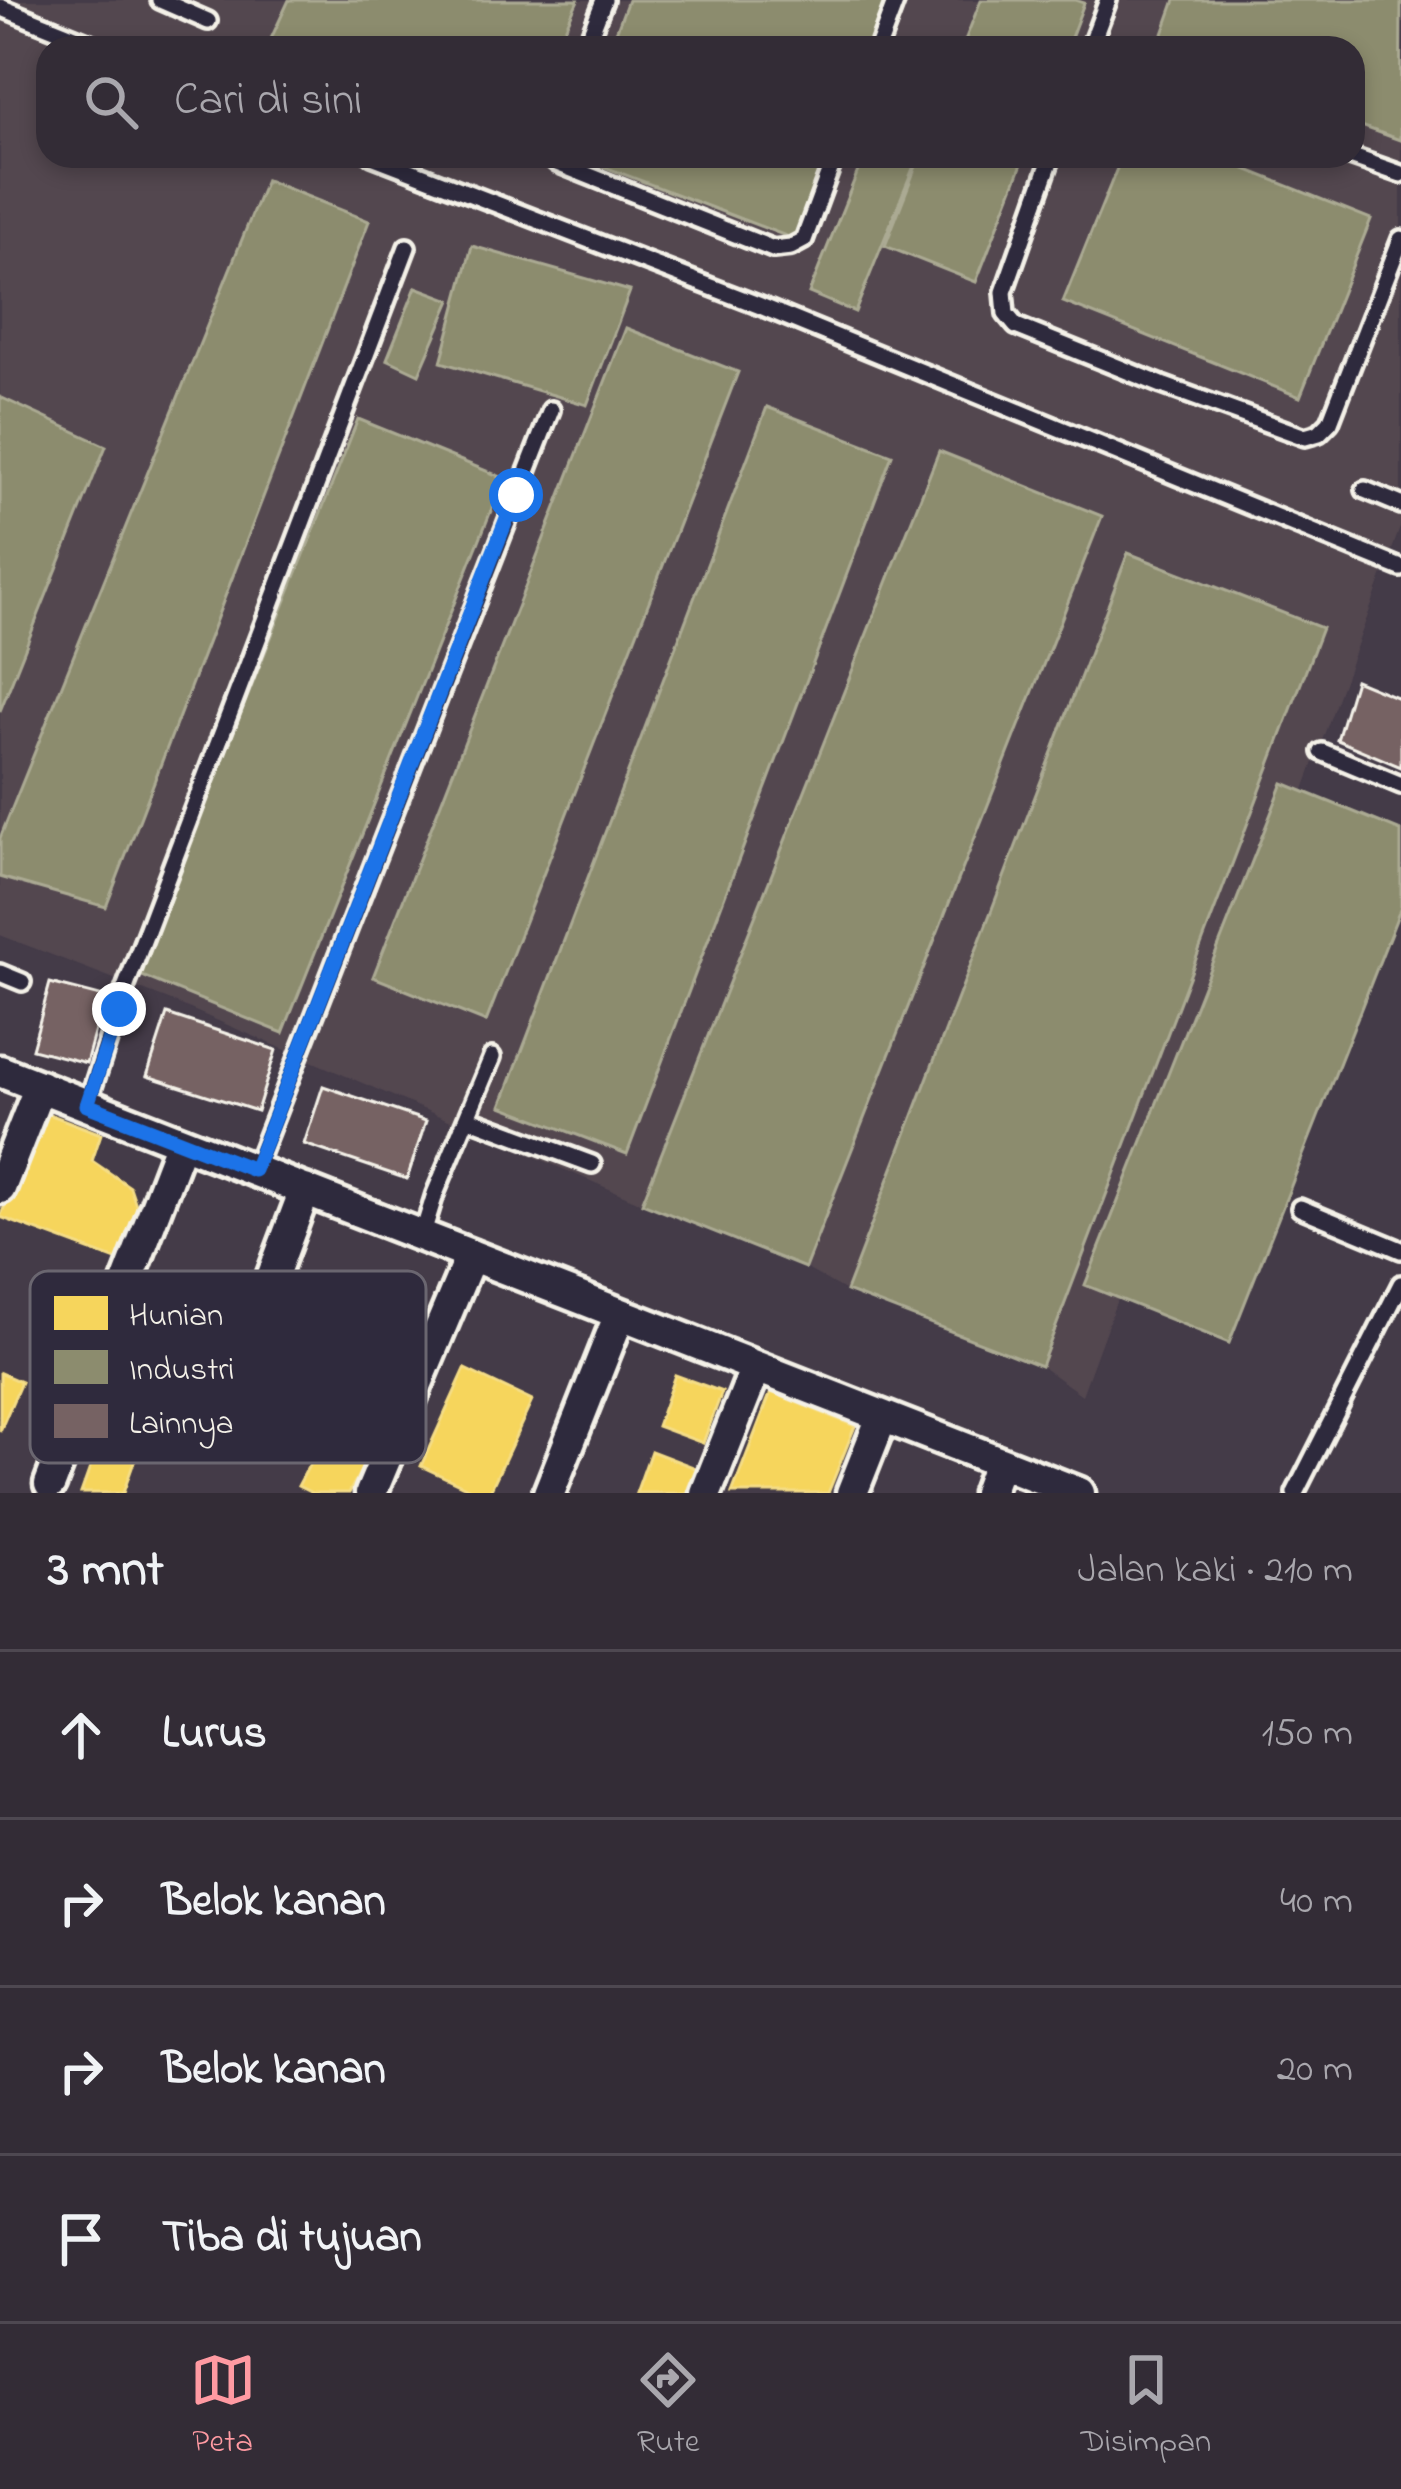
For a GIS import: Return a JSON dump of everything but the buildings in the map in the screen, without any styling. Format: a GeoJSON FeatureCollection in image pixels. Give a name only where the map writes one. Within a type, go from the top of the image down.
{"type":"FeatureCollection","features":[{"type":"Feature","properties":{"kind":"street"},"geometry":{"type":"LineString","coordinates":[[0,1071],[1079,1493]]}},
{"type":"Feature","properties":{"kind":"street"},"geometry":{"type":"LineString","coordinates":[[0,1188],[40,1086]]}},
{"type":"Feature","properties":{"kind":"street"},"geometry":{"type":"LineString","coordinates":[[132,1271],[181,1142]]}},
{"type":"Feature","properties":{"kind":"street"},"geometry":{"type":"LineString","coordinates":[[275,1271],[305,1190]]}},
{"type":"Feature","properties":{"kind":"street"},"geometry":{"type":"LineString","coordinates":[[426,1363],[471,1256]]}},
{"type":"Feature","properties":{"kind":"street"},"geometry":{"type":"LineString","coordinates":[[549,1493],[620,1314]]}},
{"type":"Feature","properties":{"kind":"street"},"geometry":{"type":"LineString","coordinates":[[706,1493],[756,1367]]}},
{"type":"Feature","properties":{"kind":"street"},"geometry":{"type":"LineString","coordinates":[[852,1493],[882,1417]]}},
{"type":"Feature","properties":{"kind":"street"},"geometry":{"type":"LineString","coordinates":[[50,1484],[58,1463]]}},
{"type":"Feature","properties":{"kind":"street"},"geometry":{"type":"LineString","coordinates":[[371,1493],[384,1463]]}},
{"type":"Feature","properties":{"kind":"street"},"geometry":{"type":"LineString","coordinates":[[988,1493],[999,1463]]}},
{"type":"Feature","properties":{"kind":"lane"},"geometry":{"type":"LineString","coordinates":[[160,0],[208,21]]}},
{"type":"Feature","properties":{"kind":"lane"},"geometry":{"type":"LineString","coordinates":[[590,36],[604,0]]}},
{"type":"Feature","properties":{"kind":"lane"},"geometry":{"type":"LineString","coordinates":[[882,36],[896,0]]}},
{"type":"Feature","properties":{"kind":"lane"},"geometry":{"type":"LineString","coordinates":[[1094,36],[1108,0]]}},
{"type":"Feature","properties":{"kind":"lane"},"geometry":{"type":"LineString","coordinates":[[0,7],[72,36]]}},
{"type":"Feature","properties":{"kind":"lane"},"geometry":{"type":"LineString","coordinates":[[1365,161],[1401,174]]}},
{"type":"Feature","properties":{"kind":"lane"},"geometry":{"type":"LineString","coordinates":[[403,168],[758,305],[1401,568]]}},
{"type":"Feature","properties":{"kind":"lane"},"geometry":{"type":"LineString","coordinates":[[570,168],[764,247],[783,249],[804,240],[831,168]]}},
{"type":"Feature","properties":{"kind":"lane"},"geometry":{"type":"LineString","coordinates":[[1048,168],[1004,292],[1006,314],[1016,326],[1305,437],[1319,433],[1330,422],[1401,239]]}},
{"type":"Feature","properties":{"kind":"lane"},"geometry":{"type":"LineString","coordinates":[[87,1105],[124,992],[407,247]]}},
{"type":"Feature","properties":{"kind":"lane"},"geometry":{"type":"LineString","coordinates":[[254,1170],[551,410]]}},
{"type":"Feature","properties":{"kind":"lane"},"geometry":{"type":"LineString","coordinates":[[1365,490],[1401,505]]}},
{"type":"Feature","properties":{"kind":"lane"},"geometry":{"type":"LineString","coordinates":[[1322,752],[1401,785]]}},
{"type":"Feature","properties":{"kind":"lane"},"geometry":{"type":"LineString","coordinates":[[0,974],[22,982]]}},
{"type":"Feature","properties":{"kind":"lane"},"geometry":{"type":"LineString","coordinates":[[422,1236],[492,1057]]}},
{"type":"Feature","properties":{"kind":"lane"},"geometry":{"type":"LineString","coordinates":[[468,1118],[592,1163]]}},
{"type":"Feature","properties":{"kind":"lane"},"geometry":{"type":"LineString","coordinates":[[1300,1208],[1401,1250]]}},
{"type":"Feature","properties":{"kind":"lane"},"geometry":{"type":"LineString","coordinates":[[1294,1493],[1401,1284]]}},
{"type":"Feature","properties":{"kind":"shaded area"},"geometry":{"type":"Polygon","coordinates":[[[0,0],[1401,0],[1401,525],[1082,1395],[1041,1366],[846,1291],[805,1268],[174,1002],[0,935],[0,0]]]}},
{"type":"Feature","properties":{"kind":"route"},"geometry":{"type":"LineString","coordinates":[[119,1009],[87,1105],[254,1170],[516,495]]}}]}
